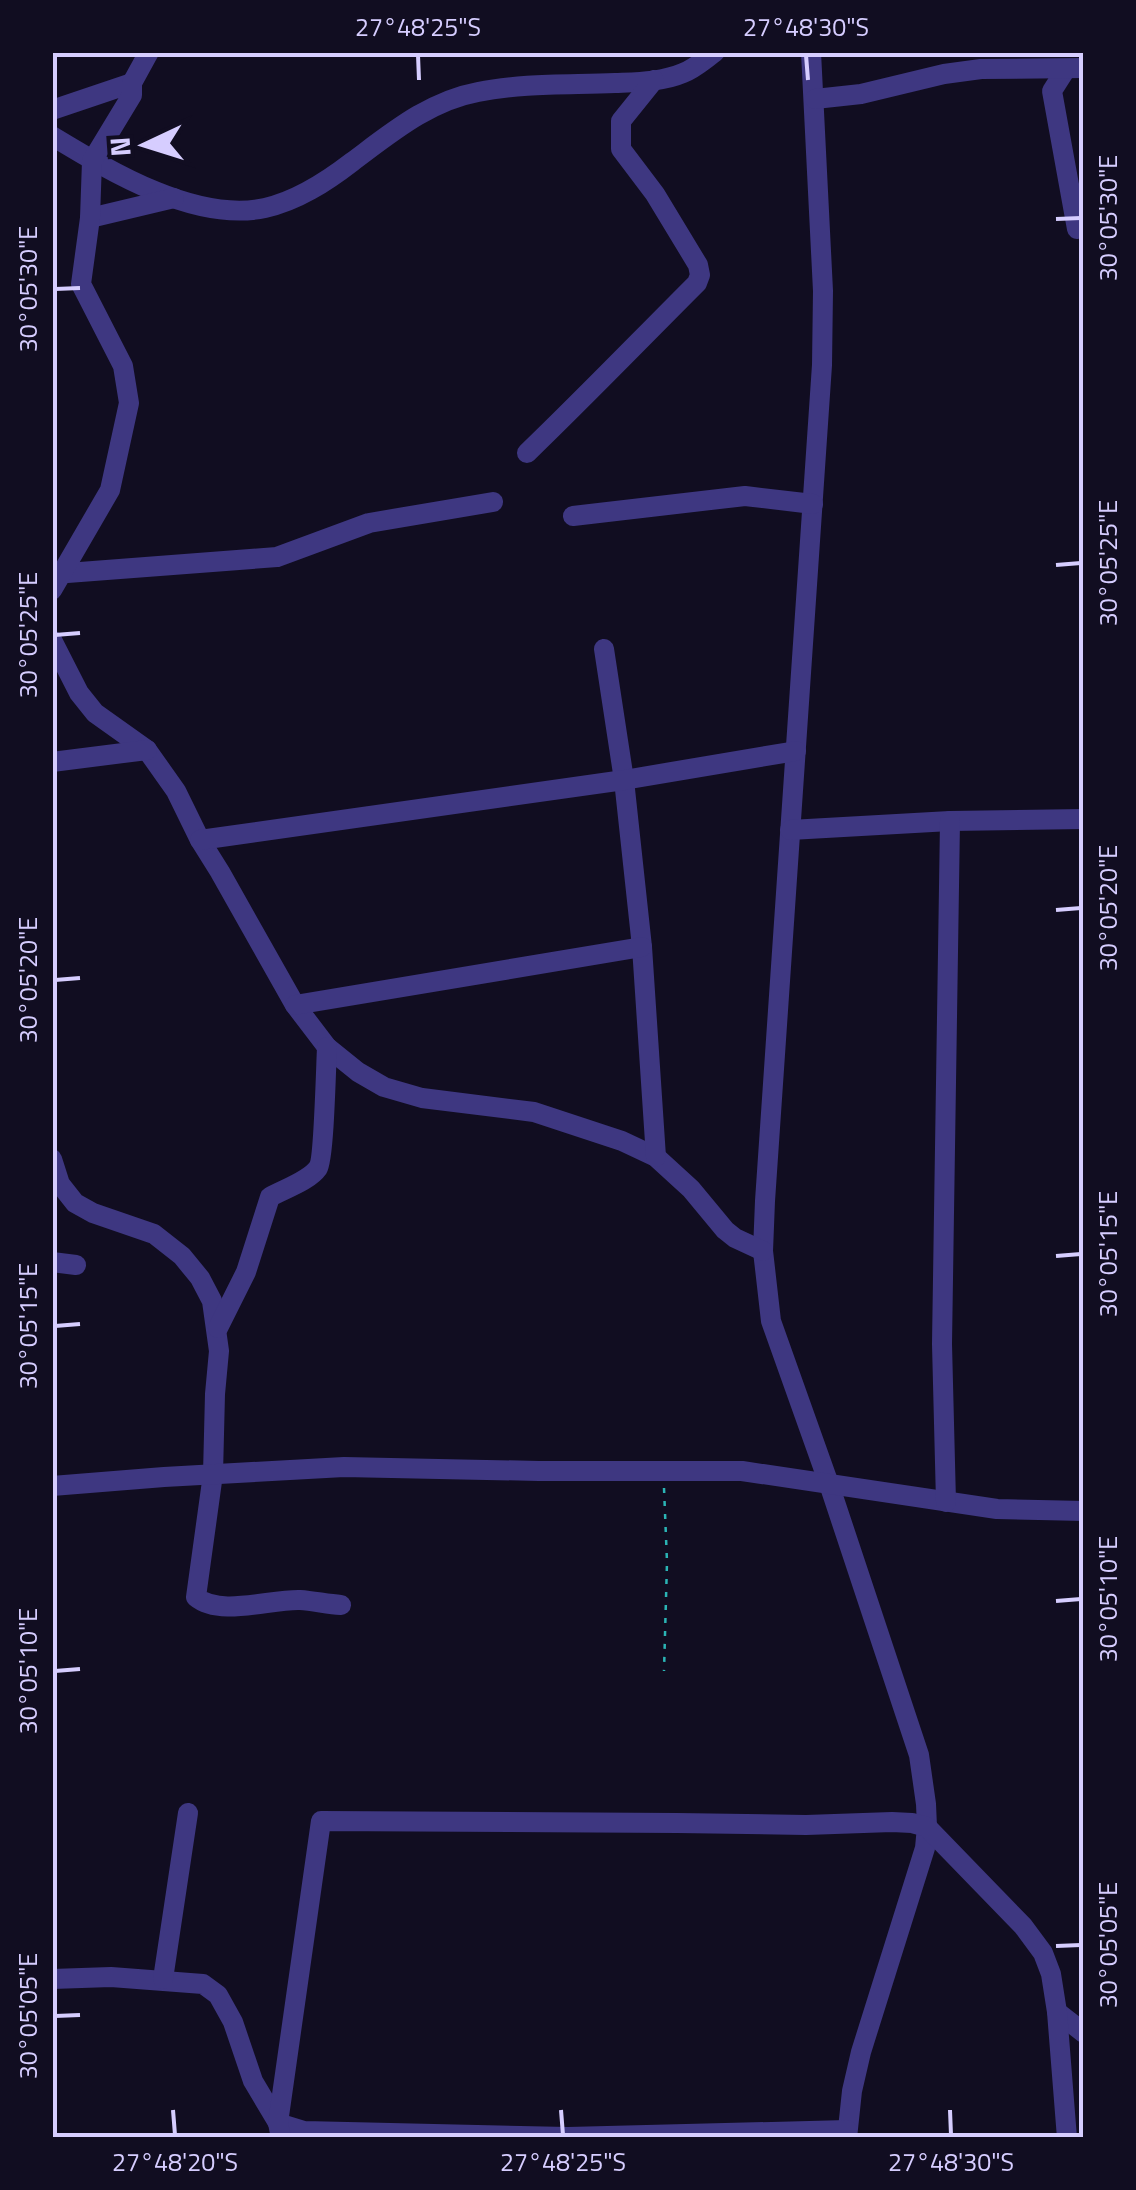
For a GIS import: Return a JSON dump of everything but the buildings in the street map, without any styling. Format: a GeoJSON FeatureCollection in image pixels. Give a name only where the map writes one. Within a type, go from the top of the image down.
{"type":"FeatureCollection","features":[{"type":"Feature","properties":{"kind":"street"},"geometry":{"type":"LineString","coordinates":[[56,579],[110,490],[130,403],[123,366],[81,284],[90,218],[92,161],[132,95],[132,83],[149,52]]}},
{"type":"Feature","properties":{"kind":"street"},"geometry":{"type":"LineString","coordinates":[[52,136],[92,161],[174,198],[213,209],[267,208],[329,180],[398,127],[450,99],[510,88],[654,80],[684,73],[714,52]]}},
{"type":"Feature","properties":{"kind":"street"},"geometry":{"type":"LineString","coordinates":[[280,2130],[568,2137],[847,2134],[861,2052],[917,1877],[927,1827],[919,1756],[771,1322],[764,1251],[764,1200],[822,365],[823,291],[811,52]]}},
{"type":"Feature","properties":{"kind":"street"},"geometry":{"type":"LineString","coordinates":[[815,99],[861,94],[981,69],[1075,69]]}},
{"type":"Feature","properties":{"kind":"street"},"geometry":{"type":"LineString","coordinates":[[1075,69],[1052,90],[1077,229]]}},
{"type":"Feature","properties":{"kind":"street"},"geometry":{"type":"LineString","coordinates":[[527,453],[697,284],[698,265],[655,194],[621,149],[620,121],[654,80]]}},
{"type":"Feature","properties":{"kind":"street"},"geometry":{"type":"LineString","coordinates":[[52,110],[132,83]]}},
{"type":"Feature","properties":{"kind":"street"},"geometry":{"type":"LineString","coordinates":[[90,218],[174,198]]}},
{"type":"Feature","properties":{"kind":"street"},"geometry":{"type":"LineString","coordinates":[[573,516],[745,496],[813,504]]}},
{"type":"Feature","properties":{"kind":"street"},"geometry":{"type":"LineString","coordinates":[[56,579],[277,557],[369,523],[494,502]]}},
{"type":"Feature","properties":{"kind":"street"},"geometry":{"type":"LineString","coordinates":[[52,640],[80,693],[96,713],[147,750],[176,791],[200,840],[296,1005],[328,1047],[384,1087],[422,1098],[534,1112],[622,1141],[656,1157],[691,1189],[725,1230],[764,1251]]}},
{"type":"Feature","properties":{"kind":"street"},"geometry":{"type":"LineString","coordinates":[[604,649],[624,780],[642,947],[656,1157]]}},
{"type":"Feature","properties":{"kind":"street"},"geometry":{"type":"LineString","coordinates":[[52,762],[147,750]]}},
{"type":"Feature","properties":{"kind":"street"},"geometry":{"type":"LineString","coordinates":[[200,840],[624,780],[796,751]]}},
{"type":"Feature","properties":{"kind":"street"},"geometry":{"type":"LineString","coordinates":[[790,830],[950,821],[1084,819]]}},
{"type":"Feature","properties":{"kind":"street"},"geometry":{"type":"LineString","coordinates":[[946,1502],[942,1344],[950,821]]}},
{"type":"Feature","properties":{"kind":"street"},"geometry":{"type":"LineString","coordinates":[[296,1005],[642,947]]}},
{"type":"Feature","properties":{"kind":"street"},"geometry":{"type":"LineString","coordinates":[[218,1328],[246,1272],[270,1196],[316,1172],[323,1158],[328,1047]]}},
{"type":"Feature","properties":{"kind":"street"},"geometry":{"type":"LineString","coordinates":[[52,1160],[60,1184],[75,1202],[93,1213],[154,1234],[182,1256],[212,1301],[220,1351],[213,1474],[196,1597],[203,1603],[222,1607],[298,1600],[341,1605]]}},
{"type":"Feature","properties":{"kind":"street"},"geometry":{"type":"LineString","coordinates":[[52,1262],[76,1265]]}},
{"type":"Feature","properties":{"kind":"street"},"geometry":{"type":"LineString","coordinates":[[52,1486],[344,1467],[742,1471],[997,1509],[1084,1511]]}},
{"type":"Feature","properties":{"kind":"street"},"geometry":{"type":"LineString","coordinates":[[163,1980],[188,1813]]}},
{"type":"Feature","properties":{"kind":"street"},"geometry":{"type":"LineString","coordinates":[[280,2130],[322,1821],[729,1826],[912,1822],[927,1827],[1034,1939],[1048,1963],[1057,2012],[1067,2138]]}},
{"type":"Feature","properties":{"kind":"street"},"geometry":{"type":"LineString","coordinates":[[52,1980],[111,1977],[203,1984],[218,1995],[233,2022],[253,2081],[280,2130]]}},
{"type":"Feature","properties":{"kind":"street"},"geometry":{"type":"LineString","coordinates":[[1057,2012],[1084,2032]]}},
{"type":"Feature","properties":{"kind":"path"},"geometry":{"type":"LineString","coordinates":[[664,1470],[664,1671]]}}]}
